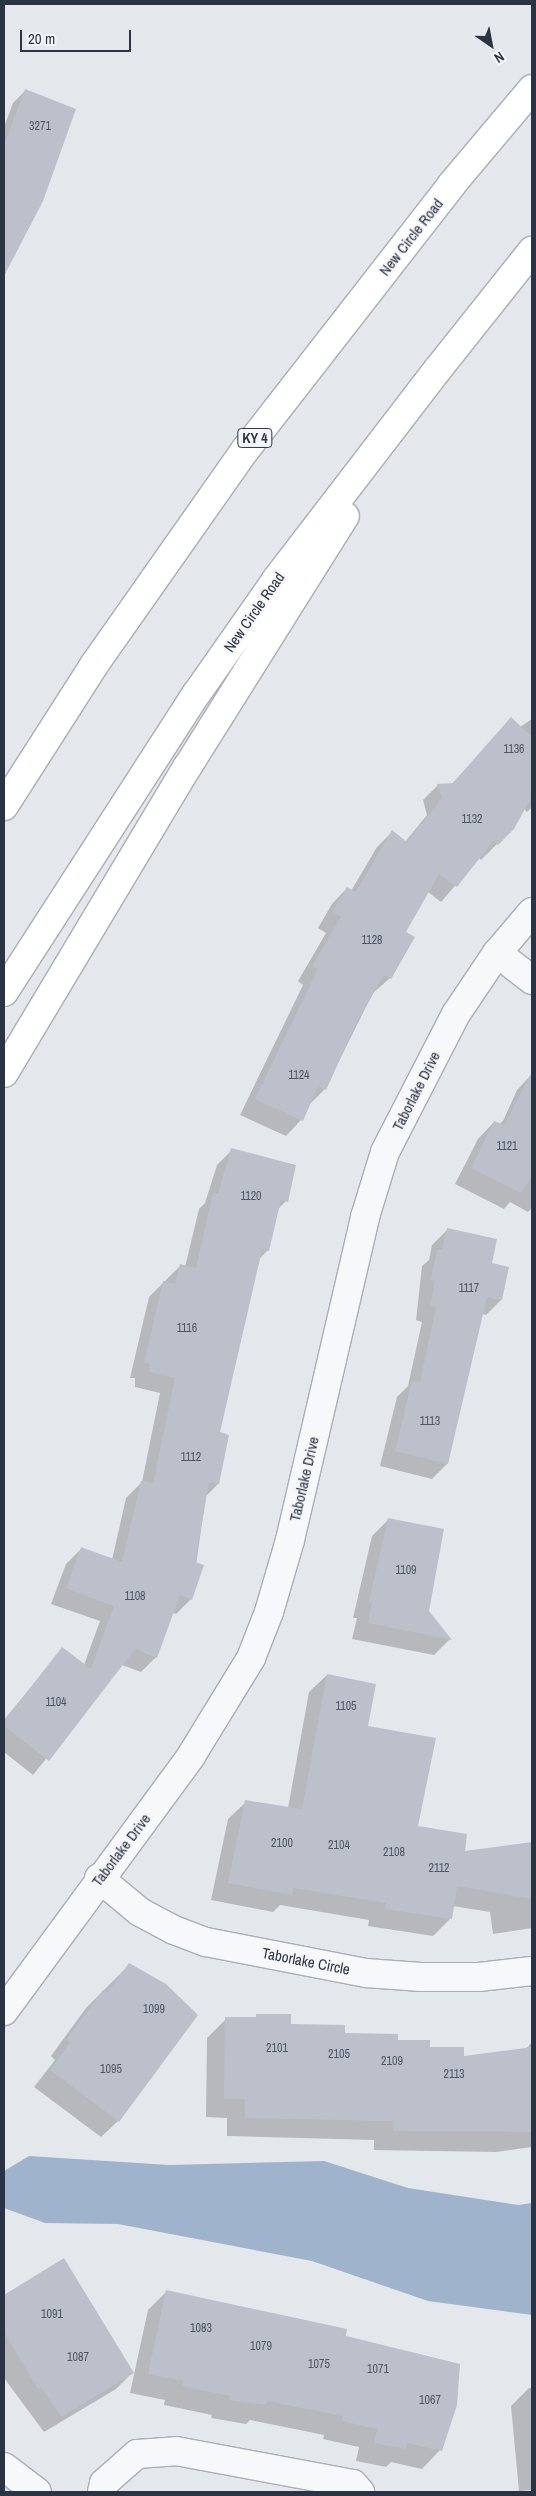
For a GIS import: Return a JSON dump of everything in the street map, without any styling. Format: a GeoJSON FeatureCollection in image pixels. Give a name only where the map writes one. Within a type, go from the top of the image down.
{"type":"FeatureCollection","features":[{"type":"Feature","properties":{"kind":"highway","name":"New Circle Road"},"geometry":{"type":"LineString","coordinates":[[4,806],[94,665],[246,449],[452,184],[532,89]]}},
{"type":"Feature","properties":{"kind":"highway","name":"New Circle Road"},"geometry":{"type":"LineString","coordinates":[[4,992],[197,693],[276,580],[438,369],[532,251]]}},
{"type":"Feature","properties":{"kind":"highway"},"geometry":{"type":"LineString","coordinates":[[4,1073],[188,766],[438,369]]}},
{"type":"Feature","properties":{"kind":"street","name":"Taborlake Drive"},"geometry":{"type":"LineString","coordinates":[[4,2012],[99,1878],[191,1756],[251,1658],[269,1612],[290,1540],[365,1217],[385,1152],[456,1014],[496,954],[532,912]]}},
{"type":"Feature","properties":{"kind":"street"},"geometry":{"type":"LineString","coordinates":[[496,954],[532,980]]}},
{"type":"Feature","properties":{"kind":"street","name":"Taborlake Circle"},"geometry":{"type":"LineString","coordinates":[[99,1878],[140,1912],[174,1930],[206,1942],[366,1973],[421,1977],[480,1977],[532,1971]]}},
{"type":"Feature","properties":{"kind":"street"},"geometry":{"type":"LineString","coordinates":[[102,2492],[104,2483],[137,2454],[176,2451],[353,2484],[360,2492]]}},
{"type":"Feature","properties":{"kind":"street"},"geometry":{"type":"LineString","coordinates":[[4,2468],[37,2492]]}},
{"type":"Feature","properties":{"kind":"water"},"geometry":{"type":"Polygon","coordinates":[[[29,2156],[169,2165],[324,2161],[408,2188],[518,2205],[532,2203],[532,2315],[428,2301],[312,2261],[118,2224],[45,2223],[4,2208],[4,2171],[29,2156]]]}},
{"type":"Feature","properties":{"kind":"building"},"geometry":{"type":"Polygon","coordinates":[[[25,89],[76,109],[43,201],[4,276],[4,145],[25,89]]]}},
{"type":"Feature","properties":{"kind":"building"},"geometry":{"type":"Polygon","coordinates":[[[511,717],[532,737],[532,796],[514,829],[498,845],[493,841],[457,887],[439,874],[406,932],[415,937],[391,979],[384,975],[357,1022],[326,1090],[318,1086],[303,1121],[255,1099],[318,969],[312,966],[341,917],[332,912],[347,887],[356,892],[392,830],[407,842],[442,798],[437,784],[453,783],[511,717]]]}},
{"type":"Feature","properties":{"kind":"building"},"geometry":{"type":"Polygon","coordinates":[[[532,1072],[532,1176],[521,1193],[471,1168],[494,1121],[504,1125],[532,1072]]]}},
{"type":"Feature","properties":{"kind":"building"},"geometry":{"type":"Polygon","coordinates":[[[231,1148],[296,1165],[288,1202],[281,1200],[269,1251],[262,1250],[220,1432],[229,1435],[219,1484],[209,1482],[195,1562],[204,1565],[192,1600],[180,1595],[157,1658],[135,1649],[49,1761],[4,1726],[4,1722],[62,1647],[91,1669],[114,1606],[66,1588],[81,1547],[122,1562],[141,1481],[153,1483],[175,1378],[150,1372],[149,1363],[144,1363],[163,1281],[175,1284],[180,1264],[196,1268],[213,1193],[218,1194],[231,1148]]]}},
{"type":"Feature","properties":{"kind":"building"},"geometry":{"type":"Polygon","coordinates":[[[447,1228],[497,1239],[492,1263],[509,1267],[502,1300],[487,1297],[448,1464],[395,1451],[412,1380],[420,1382],[436,1307],[430,1306],[435,1281],[431,1280],[437,1250],[442,1250],[447,1228]]]}},
{"type":"Feature","properties":{"kind":"building"},"geometry":{"type":"Polygon","coordinates":[[[388,1518],[444,1529],[429,1611],[452,1640],[368,1623],[372,1602],[369,1602],[388,1518]]]}},
{"type":"Feature","properties":{"kind":"building"},"geometry":{"type":"Polygon","coordinates":[[[327,1674],[376,1684],[368,1726],[436,1738],[418,1826],[467,1834],[465,1851],[532,1842],[532,1899],[457,1886],[452,1919],[385,1909],[386,1903],[294,1888],[292,1895],[228,1883],[245,1800],[302,1809],[327,1674]]]}},
{"type":"Feature","properties":{"kind":"building"},"geometry":{"type":"Polygon","coordinates":[[[129,1963],[166,1984],[198,2015],[119,2122],[50,2070],[70,2043],[66,2040],[103,1990],[107,1993],[129,1963]]]}},
{"type":"Feature","properties":{"kind":"building"},"geometry":{"type":"Polygon","coordinates":[[[256,2014],[291,2014],[291,2024],[345,2025],[345,2033],[398,2034],[398,2040],[430,2040],[430,2047],[464,2047],[464,2056],[532,2047],[532,2132],[393,2131],[393,2121],[245,2118],[245,2099],[224,2099],[225,2017],[256,2017],[256,2014]]]}},
{"type":"Feature","properties":{"kind":"building"},"geometry":{"type":"Polygon","coordinates":[[[64,2258],[134,2373],[61,2417],[41,2387],[38,2389],[4,2332],[4,2295],[64,2258]]]}},
{"type":"Feature","properties":{"kind":"building"},"geometry":{"type":"Polygon","coordinates":[[[166,2290],[347,2329],[346,2336],[460,2364],[457,2405],[442,2451],[407,2443],[406,2449],[374,2443],[377,2429],[342,2421],[343,2416],[267,2401],[266,2405],[229,2400],[230,2396],[182,2386],[183,2381],[148,2374],[166,2290]]]}}]}
